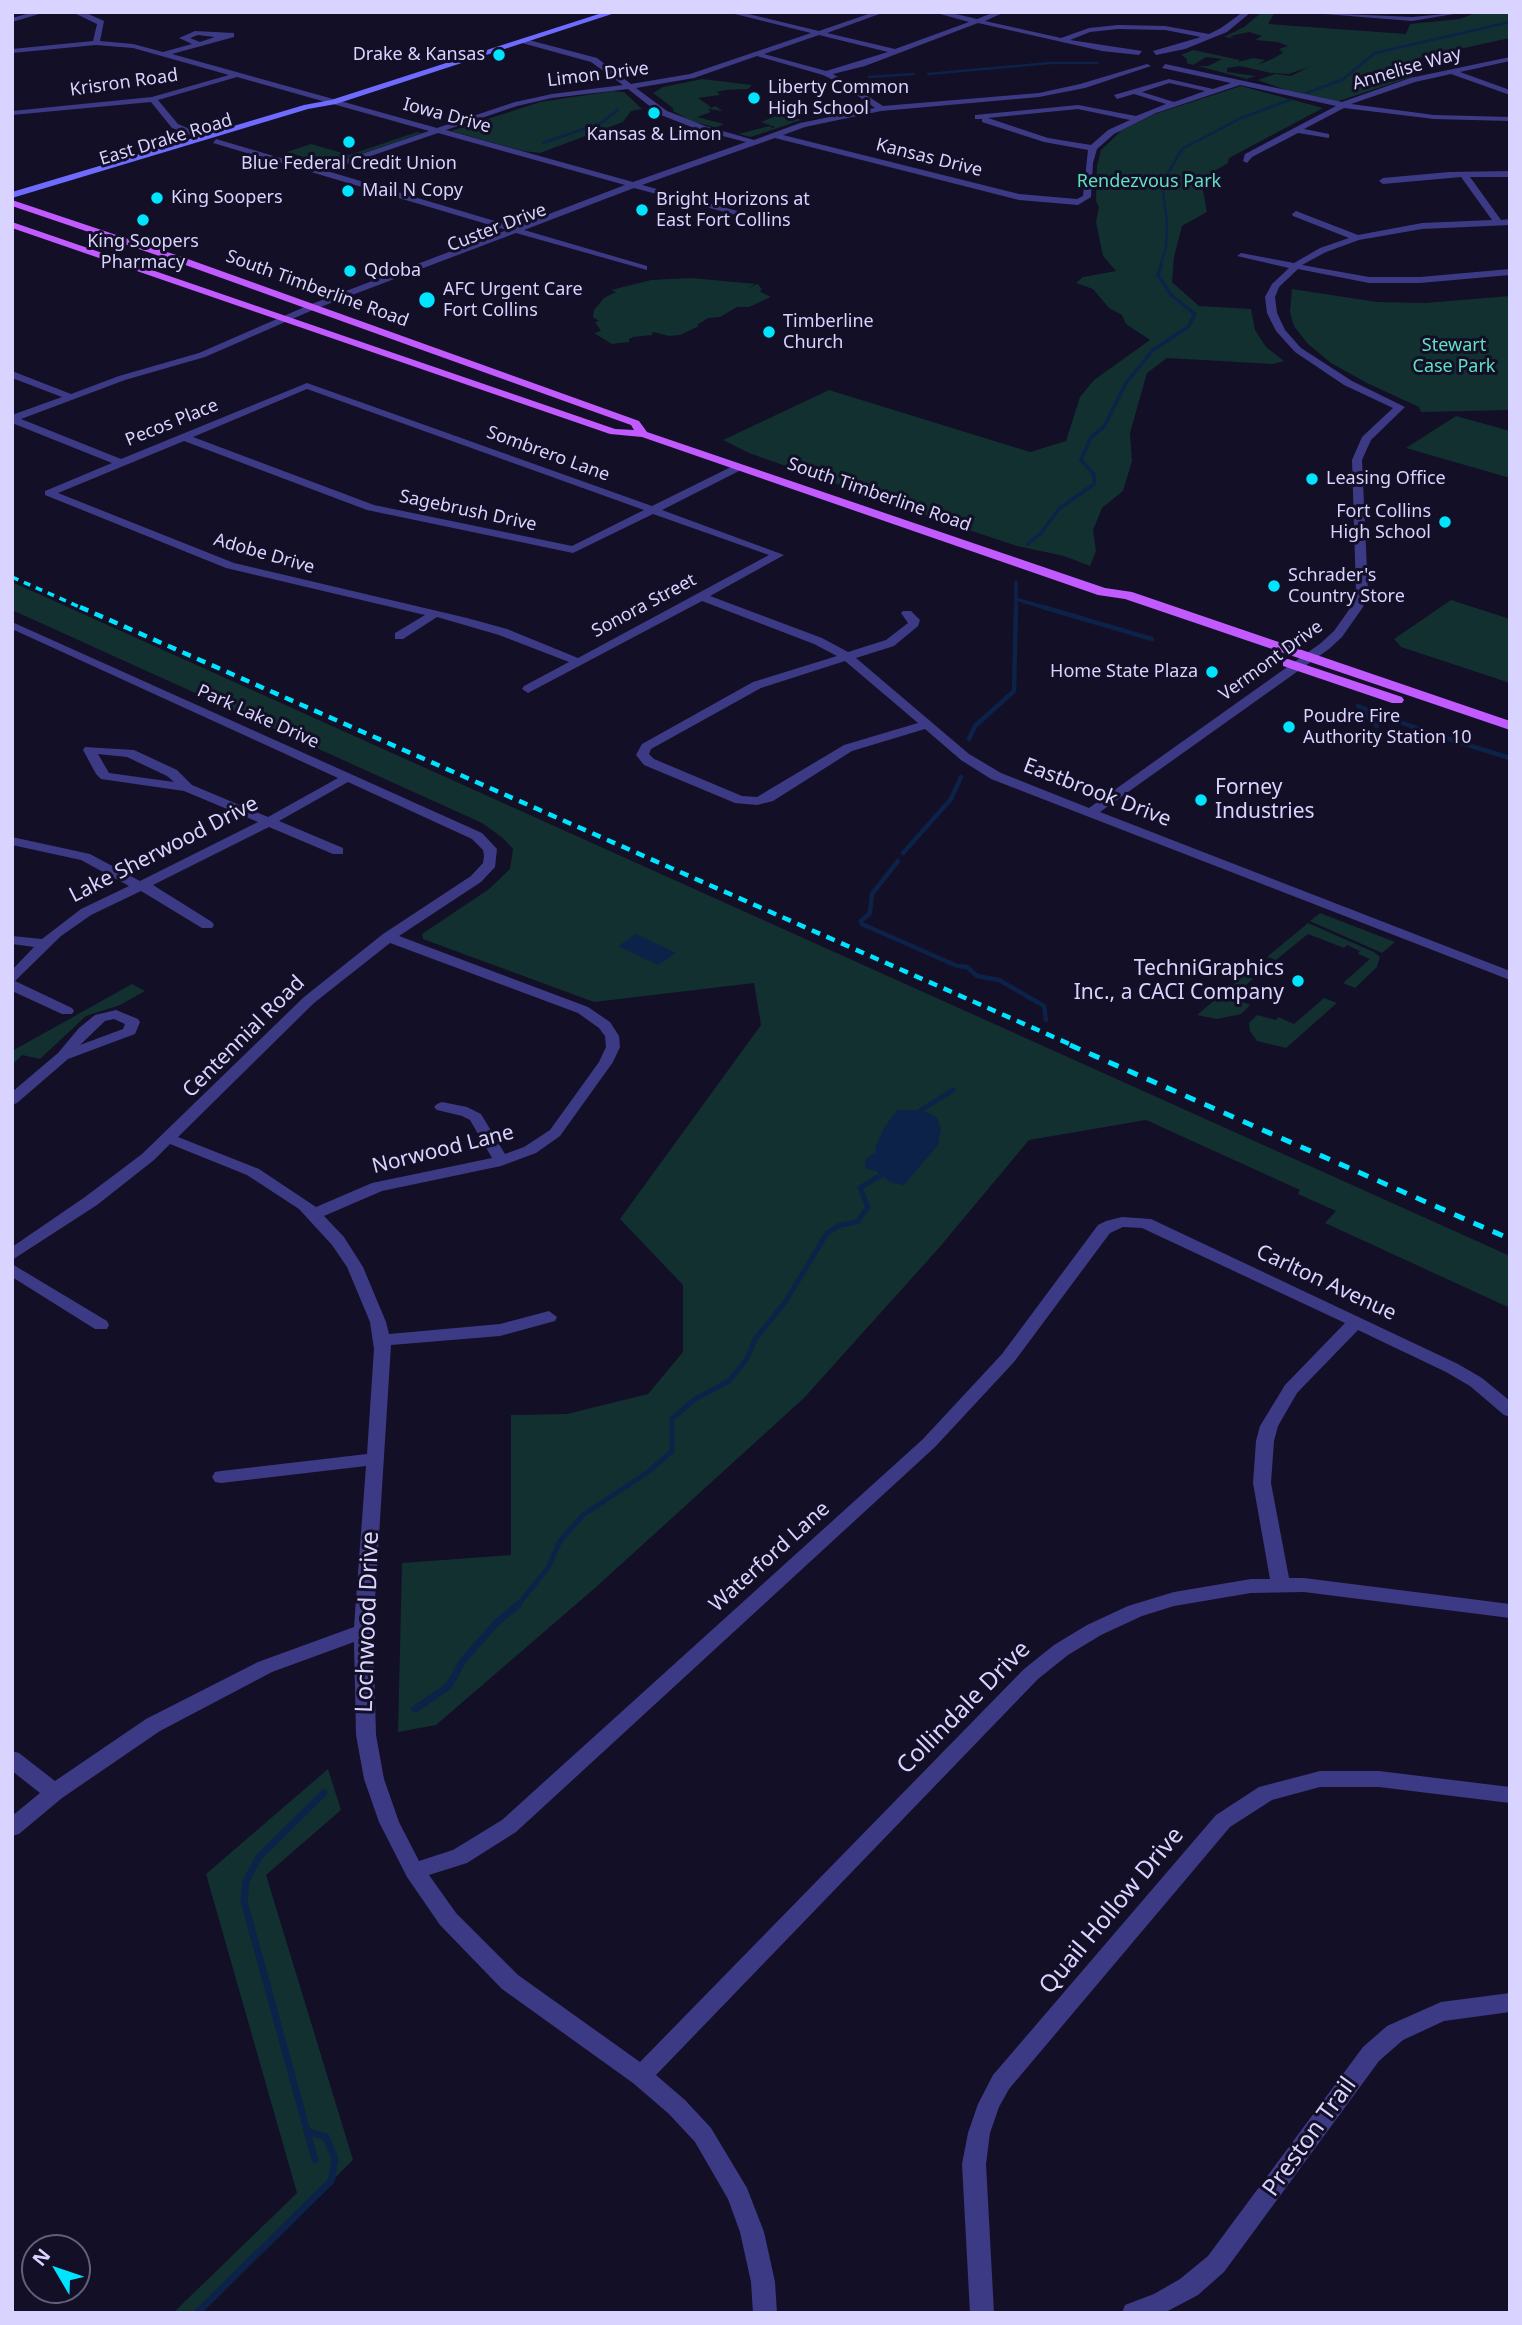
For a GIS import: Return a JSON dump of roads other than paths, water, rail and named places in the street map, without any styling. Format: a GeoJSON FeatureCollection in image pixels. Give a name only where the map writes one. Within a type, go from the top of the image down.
{"type":"FeatureCollection","features":[{"type":"Feature","properties":{"kind":"main road","name":"East Drake Road"},"geometry":{"type":"LineString","coordinates":[[13,202],[204,138],[331,102],[614,12]]}},
{"type":"Feature","properties":{"kind":"main road","name":"East Drake Road"},"geometry":{"type":"LineString","coordinates":[[13,202],[316,110],[331,102]]}},
{"type":"Feature","properties":{"kind":"main road"},"geometry":{"type":"LineString","coordinates":[[216,141],[215,138],[280,115]]}},
{"type":"Feature","properties":{"kind":"main road","name":"South Timberline Road"},"geometry":{"type":"LineString","coordinates":[[13,202],[635,423],[643,434]]}},
{"type":"Feature","properties":{"kind":"main road","name":"South Timberline Road"},"geometry":{"type":"LineString","coordinates":[[12,225],[614,432],[643,434],[1103,592],[1127,595],[1510,726]]}},
{"type":"Feature","properties":{"kind":"main road","name":"South Timberline Road"},"geometry":{"type":"LineString","coordinates":[[1103,592],[1114,603],[1510,738]]}},
{"type":"Feature","properties":{"kind":"street"},"geometry":{"type":"LineString","coordinates":[[12,20],[43,12]]}},
{"type":"Feature","properties":{"kind":"street"},"geometry":{"type":"LineString","coordinates":[[75,12],[102,23],[96,43]]}},
{"type":"Feature","properties":{"kind":"street"},"geometry":{"type":"LineString","coordinates":[[730,12],[895,51]]}},
{"type":"Feature","properties":{"kind":"street","name":"Limon Drive"},"geometry":{"type":"LineString","coordinates":[[319,171],[537,99],[691,76],[882,12]]}},
{"type":"Feature","properties":{"kind":"street"},"geometry":{"type":"LineString","coordinates":[[936,12],[1062,40],[1139,53],[1156,53],[1182,47],[1236,23],[1248,12]]}},
{"type":"Feature","properties":{"kind":"street"},"geometry":{"type":"LineString","coordinates":[[825,73],[854,66],[1002,12]]}},
{"type":"Feature","properties":{"kind":"street"},"geometry":{"type":"LineString","coordinates":[[1302,12],[1401,19],[1437,18],[1463,12]]}},
{"type":"Feature","properties":{"kind":"street"},"geometry":{"type":"LineString","coordinates":[[1062,40],[1098,29],[1131,26],[1173,29],[1210,36]]}},
{"type":"Feature","properties":{"kind":"street"},"geometry":{"type":"LineString","coordinates":[[165,54],[228,36],[198,33],[183,38],[199,44]]}},
{"type":"Feature","properties":{"kind":"street"},"geometry":{"type":"LineString","coordinates":[[525,41],[594,60],[673,117],[754,142]]}},
{"type":"Feature","properties":{"kind":"street","name":"Iowa Drive"},"geometry":{"type":"LineString","coordinates":[[12,51],[115,43],[165,54],[771,223]]}},
{"type":"Feature","properties":{"kind":"street"},"geometry":{"type":"LineString","coordinates":[[1165,66],[1182,47]]}},
{"type":"Feature","properties":{"kind":"street"},"geometry":{"type":"LineString","coordinates":[[1102,48],[1147,66],[1198,71],[1341,106],[1449,120],[1510,119]]}},
{"type":"Feature","properties":{"kind":"street"},"geometry":{"type":"LineString","coordinates":[[1130,60],[1139,53]]}},
{"type":"Feature","properties":{"kind":"street"},"geometry":{"type":"LineString","coordinates":[[1156,53],[1198,71]]}},
{"type":"Feature","properties":{"kind":"street"},"geometry":{"type":"LineString","coordinates":[[760,55],[825,73],[844,82],[881,109]]}},
{"type":"Feature","properties":{"kind":"street","name":"Annelise Way"},"geometry":{"type":"LineString","coordinates":[[1247,162],[1248,156],[1341,106],[1384,89],[1510,59]]}},
{"type":"Feature","properties":{"kind":"street","name":"Custer Drive"},"geometry":{"type":"LineString","coordinates":[[1117,74],[1130,60]]}},
{"type":"Feature","properties":{"kind":"street","name":"Custer Drive"},"geometry":{"type":"LineString","coordinates":[[289,319],[324,311],[644,188],[754,142],[822,120],[881,109],[1053,92],[1091,84],[1147,66]]}},
{"type":"Feature","properties":{"kind":"street"},"geometry":{"type":"LineString","coordinates":[[1449,72],[1510,93]]}},
{"type":"Feature","properties":{"kind":"street","name":"Krisron Road"},"geometry":{"type":"LineString","coordinates":[[12,113],[153,99],[238,75]]}},
{"type":"Feature","properties":{"kind":"street"},"geometry":{"type":"LineString","coordinates":[[1117,97],[1168,81],[1215,91]]}},
{"type":"Feature","properties":{"kind":"street"},"geometry":{"type":"LineString","coordinates":[[956,103],[978,117],[1047,140],[1093,148],[1111,132],[1135,118],[1241,82]]}},
{"type":"Feature","properties":{"kind":"street"},"geometry":{"type":"LineString","coordinates":[[1134,92],[1173,104]]}},
{"type":"Feature","properties":{"kind":"street"},"geometry":{"type":"LineString","coordinates":[[153,99],[175,126],[204,138]]}},
{"type":"Feature","properties":{"kind":"street"},"geometry":{"type":"LineString","coordinates":[[978,117],[1078,107],[1135,118]]}},
{"type":"Feature","properties":{"kind":"street"},"geometry":{"type":"LineString","coordinates":[[1297,130],[1326,136]]}},
{"type":"Feature","properties":{"kind":"street","name":"Kansas Drive"},"geometry":{"type":"LineString","coordinates":[[774,135],[1019,197],[1077,202],[1087,198],[1089,163],[1093,148]]}},
{"type":"Feature","properties":{"kind":"street"},"geometry":{"type":"LineString","coordinates":[[216,141],[644,268]]}},
{"type":"Feature","properties":{"kind":"street","name":"Custer Drive"},"geometry":{"type":"LineString","coordinates":[[12,419],[202,355],[312,307],[633,185],[713,158]]}},
{"type":"Feature","properties":{"kind":"street"},"geometry":{"type":"LineString","coordinates":[[1382,181],[1463,174],[1510,174]]}},
{"type":"Feature","properties":{"kind":"street"},"geometry":{"type":"LineString","coordinates":[[1463,174],[1497,221]]}},
{"type":"Feature","properties":{"kind":"street"},"geometry":{"type":"LineString","coordinates":[[1296,214],[1357,239]]}},
{"type":"Feature","properties":{"kind":"street"},"geometry":{"type":"LineString","coordinates":[[1293,266],[1323,250],[1357,239],[1422,226],[1510,222]]}},
{"type":"Feature","properties":{"kind":"street"},"geometry":{"type":"LineString","coordinates":[[1241,256],[1350,277],[1395,281],[1510,272]]}},
{"type":"Feature","properties":{"kind":"street","name":"Vermont Drive"},"geometry":{"type":"LineString","coordinates":[[1090,813],[1309,657],[1338,634],[1357,607],[1362,592],[1357,460],[1366,439],[1400,407],[1326,371],[1298,350],[1281,331],[1272,313],[1270,297],[1275,286],[1293,266]]}},
{"type":"Feature","properties":{"kind":"street"},"geometry":{"type":"LineString","coordinates":[[12,374],[71,397]]}},
{"type":"Feature","properties":{"kind":"street","name":"Pecos Place"},"geometry":{"type":"LineString","coordinates":[[50,493],[307,386]]}},
{"type":"Feature","properties":{"kind":"street","name":"Sombrero Lane"},"geometry":{"type":"LineString","coordinates":[[307,386],[778,555]]}},
{"type":"Feature","properties":{"kind":"street"},"geometry":{"type":"LineString","coordinates":[[12,419],[121,463]]}},
{"type":"Feature","properties":{"kind":"street","name":"Sagebrush Drive"},"geometry":{"type":"LineString","coordinates":[[183,437],[371,508],[573,550],[739,467]]}},
{"type":"Feature","properties":{"kind":"street","name":"Adobe Drive"},"geometry":{"type":"LineString","coordinates":[[50,493],[247,572],[436,613],[494,629],[578,662]]}},
{"type":"Feature","properties":{"kind":"street","name":"Sonora Street"},"geometry":{"type":"LineString","coordinates":[[528,689],[778,555]]}},
{"type":"Feature","properties":{"kind":"street","name":"Eastbrook Drive"},"geometry":{"type":"LineString","coordinates":[[700,596],[818,641],[848,657],[979,766],[1090,813],[1510,976]]}},
{"type":"Feature","properties":{"kind":"street"},"geometry":{"type":"LineString","coordinates":[[399,636],[436,613]]}},
{"type":"Feature","properties":{"kind":"street"},"geometry":{"type":"LineString","coordinates":[[907,613],[914,620],[914,624],[902,636],[878,648],[747,689],[646,747],[642,755],[649,762],[740,800],[757,801],[768,798],[848,748],[928,724]]}},
{"type":"Feature","properties":{"kind":"street","name":"Park Lake Drive"},"geometry":{"type":"LineString","coordinates":[[12,625],[348,776],[477,836],[486,844]]}},
{"type":"Feature","properties":{"kind":"street"},"geometry":{"type":"LineString","coordinates":[[187,788],[172,772],[130,752],[89,750],[102,774],[106,776],[187,788],[338,851]]}},
{"type":"Feature","properties":{"kind":"street","name":"Lake Sherwood Drive"},"geometry":{"type":"LineString","coordinates":[[12,978],[68,922],[267,822],[348,776]]}},
{"type":"Feature","properties":{"kind":"street"},"geometry":{"type":"LineString","coordinates":[[12,841],[85,857],[141,887],[148,888],[207,925]]}},
{"type":"Feature","properties":{"kind":"street","name":"Centennial Road"},"geometry":{"type":"LineString","coordinates":[[12,1255],[92,1201],[170,1139],[309,1000],[388,937],[484,872],[491,856],[486,844]]}},
{"type":"Feature","properties":{"kind":"street"},"geometry":{"type":"LineString","coordinates":[[12,847],[35,845]]}},
{"type":"Feature","properties":{"kind":"street","name":"Norwood Lane"},"geometry":{"type":"LineString","coordinates":[[314,1214],[378,1187],[501,1161],[530,1150],[555,1133],[606,1062],[612,1047],[612,1036],[598,1018],[583,1010],[388,937]]}},
{"type":"Feature","properties":{"kind":"street"},"geometry":{"type":"LineString","coordinates":[[12,940],[46,944]]}},
{"type":"Feature","properties":{"kind":"street"},"geometry":{"type":"LineString","coordinates":[[12,985],[67,1011]]}},
{"type":"Feature","properties":{"kind":"street"},"geometry":{"type":"LineString","coordinates":[[12,1100],[63,1056]]}},
{"type":"Feature","properties":{"kind":"street"},"geometry":{"type":"LineString","coordinates":[[442,1107],[467,1112],[476,1117],[501,1161]]}},
{"type":"Feature","properties":{"kind":"street","name":"Lochwood Drive"},"geometry":{"type":"LineString","coordinates":[[170,1139],[253,1172],[314,1214],[338,1241],[368,1293],[382,1340],[363,1631],[366,1735],[374,1779],[389,1822],[414,1871],[448,1919],[510,1982],[640,2076],[677,2107],[703,2135],[739,2196],[752,2232],[763,2282],[765,2313]]}},
{"type":"Feature","properties":{"kind":"street","name":"Carlton Avenue"},"geometry":{"type":"LineString","coordinates":[[1112,1225],[1122,1222],[1145,1223],[1452,1368],[1476,1382],[1510,1411]]}},
{"type":"Feature","properties":{"kind":"street","name":"Waterford Lane"},"geometry":{"type":"LineString","coordinates":[[414,1871],[460,1857],[509,1826],[929,1443],[1008,1358],[1104,1229],[1112,1225]]}},
{"type":"Feature","properties":{"kind":"street"},"geometry":{"type":"LineString","coordinates":[[12,1269],[101,1325]]}},
{"type":"Feature","properties":{"kind":"street"},"geometry":{"type":"LineString","coordinates":[[382,1340],[500,1330],[548,1317]]}},
{"type":"Feature","properties":{"kind":"street"},"geometry":{"type":"LineString","coordinates":[[1281,1585],[1262,1483],[1265,1441],[1281,1403],[1291,1389],[1356,1322]]}},
{"type":"Feature","properties":{"kind":"street"},"geometry":{"type":"LineString","coordinates":[[221,1477],[375,1459]]}},
{"type":"Feature","properties":{"kind":"street","name":"Collindale Drive"},"geometry":{"type":"LineString","coordinates":[[640,2076],[1031,1674],[1061,1650],[1104,1625],[1174,1599],[1215,1590],[1281,1585],[1510,1611]]}},
{"type":"Feature","properties":{"kind":"street"},"geometry":{"type":"LineString","coordinates":[[12,1828],[55,1792],[153,1726],[214,1691],[265,1667],[363,1631]]}},
{"type":"Feature","properties":{"kind":"street"},"geometry":{"type":"LineString","coordinates":[[12,1759],[55,1792]]}},
{"type":"Feature","properties":{"kind":"street","name":"Quail Hollow Drive"},"geometry":{"type":"LineString","coordinates":[[982,2313],[974,2164],[979,2133],[989,2104],[1001,2082],[1223,1821],[1266,1793],[1320,1779],[1379,1779],[1510,1795]]}},
{"type":"Feature","properties":{"kind":"street","name":"Preston Trail"},"geometry":{"type":"LineString","coordinates":[[1134,2313],[1189,2287],[1216,2263],[1371,2054],[1395,2033],[1441,2012],[1510,2001]]}},
{"type":"Feature","properties":{"kind":"water"},"geometry":{"type":"Polygon","coordinates":[[[636,934],[676,953],[658,965],[618,946],[636,934]]]}},
{"type":"Feature","properties":{"kind":"water"},"geometry":{"type":"Polygon","coordinates":[[[897,1110],[929,1113],[937,1118],[941,1129],[938,1145],[904,1185],[892,1183],[876,1171],[865,1168],[866,1158],[876,1153],[875,1148],[884,1128],[897,1110]]]}},
{"type":"Feature","properties":{"kind":"waterway"},"geometry":{"type":"LineString","coordinates":[[1306,93],[1342,80],[1375,53],[1510,22]]}},
{"type":"Feature","properties":{"kind":"waterway"},"geometry":{"type":"LineString","coordinates":[[928,74],[1050,63],[1098,63]]}},
{"type":"Feature","properties":{"kind":"waterway"},"geometry":{"type":"LineString","coordinates":[[869,77],[914,74]]}},
{"type":"Feature","properties":{"kind":"waterway"},"geometry":{"type":"LineString","coordinates":[[1160,267],[1166,247],[1167,223],[1162,183],[1182,149],[1241,118],[1290,100]]}},
{"type":"Feature","properties":{"kind":"waterway"},"geometry":{"type":"LineString","coordinates":[[543,143],[601,123],[618,110]]}},
{"type":"Feature","properties":{"kind":"waterway"},"geometry":{"type":"LineString","coordinates":[[1028,544],[1040,534],[1060,508],[1094,484],[1094,474],[1081,460],[1091,437],[1104,427],[1126,383],[1153,350],[1188,327],[1195,314],[1171,295],[1158,275],[1161,266]]}},
{"type":"Feature","properties":{"kind":"waterway"},"geometry":{"type":"LineString","coordinates":[[1016,582],[1016,599]]}},
{"type":"Feature","properties":{"kind":"waterway"},"geometry":{"type":"LineString","coordinates":[[1016,599],[1049,609]]}},
{"type":"Feature","properties":{"kind":"waterway"},"geometry":{"type":"LineString","coordinates":[[1016,599],[1016,607]]}},
{"type":"Feature","properties":{"kind":"waterway"},"geometry":{"type":"LineString","coordinates":[[969,739],[975,726],[1014,691],[1016,607]]}},
{"type":"Feature","properties":{"kind":"waterway"},"geometry":{"type":"LineString","coordinates":[[1043,607],[1152,639]]}},
{"type":"Feature","properties":{"kind":"waterway"},"geometry":{"type":"LineString","coordinates":[[1358,706],[1429,733],[1510,758]]}},
{"type":"Feature","properties":{"kind":"waterway"},"geometry":{"type":"LineString","coordinates":[[1361,709],[1377,726]]}},
{"type":"Feature","properties":{"kind":"waterway"},"geometry":{"type":"LineString","coordinates":[[903,853],[951,799],[961,777]]}},
{"type":"Feature","properties":{"kind":"waterway"},"geometry":{"type":"LineString","coordinates":[[898,861],[872,894],[870,913],[861,921],[862,924],[957,966],[967,967],[977,976],[999,980],[1044,1006],[1046,1020]]}},
{"type":"Feature","properties":{"kind":"waterway"},"geometry":{"type":"LineString","coordinates":[[920,1111],[953,1090]]}},
{"type":"Feature","properties":{"kind":"waterway"},"geometry":{"type":"LineString","coordinates":[[517,1606],[548,1568],[560,1541],[583,1515],[648,1472],[672,1451],[672,1419],[695,1399],[729,1381],[746,1360],[756,1338],[786,1301],[827,1233],[840,1225],[857,1222],[868,1207],[860,1188],[881,1175]]}},
{"type":"Feature","properties":{"kind":"waterway"},"geometry":{"type":"LineString","coordinates":[[415,1709],[449,1686],[462,1662],[496,1623],[517,1606]]}},
{"type":"Feature","properties":{"kind":"waterway"},"geometry":{"type":"LineString","coordinates":[[307,2131],[244,1901],[246,1881],[259,1857],[324,1793]]}},
{"type":"Feature","properties":{"kind":"waterway"},"geometry":{"type":"LineString","coordinates":[[197,2313],[331,2181],[335,2159],[326,2137],[307,2131]]}},
{"type":"Feature","properties":{"kind":"waterway"},"geometry":{"type":"LineString","coordinates":[[307,2131],[315,2160]]}},
{"type":"Feature","properties":{"kind":"railway"},"geometry":{"type":"LineString","coordinates":[[12,577],[84,609]]}},
{"type":"Feature","properties":{"kind":"railway"},"geometry":{"type":"LineString","coordinates":[[80,607],[1074,1046]]}},
{"type":"Feature","properties":{"kind":"railway"},"geometry":{"type":"LineString","coordinates":[[1070,1045],[1510,1239]]}},
{"type":"Feature","properties":{"kind":"place","name":"Drake & Kansas"},"geometry":{"type":"Point","coordinates":[499,55]}},
{"type":"Feature","properties":{"kind":"place","name":"Liberty Common High School"},"geometry":{"type":"Point","coordinates":[754,98]}},
{"type":"Feature","properties":{"kind":"place","name":"Kansas & Limon"},"geometry":{"type":"Point","coordinates":[654,113]}},
{"type":"Feature","properties":{"kind":"place","name":"Blue Federal Credit Union"},"geometry":{"type":"Point","coordinates":[349,142]}},
{"type":"Feature","properties":{"kind":"place","name":"Mail N Copy"},"geometry":{"type":"Point","coordinates":[348,191]}},
{"type":"Feature","properties":{"kind":"place","name":"King Soopers"},"geometry":{"type":"Point","coordinates":[157,198]}},
{"type":"Feature","properties":{"kind":"place","name":"Bright Horizons at East Fort Collins"},"geometry":{"type":"Point","coordinates":[642,210]}},
{"type":"Feature","properties":{"kind":"place","name":"King Soopers Pharmacy"},"geometry":{"type":"Point","coordinates":[143,220]}},
{"type":"Feature","properties":{"kind":"place","name":"Qdoba"},"geometry":{"type":"Point","coordinates":[350,271]}},
{"type":"Feature","properties":{"kind":"place","name":"AFC Urgent Care Fort Collins"},"geometry":{"type":"Point","coordinates":[427,300]}},
{"type":"Feature","properties":{"kind":"place","name":"Timberline Church"},"geometry":{"type":"Point","coordinates":[769,332]}},
{"type":"Feature","properties":{"kind":"place","name":"Leasing Office"},"geometry":{"type":"Point","coordinates":[1312,479]}},
{"type":"Feature","properties":{"kind":"place","name":"Fort Collins High School"},"geometry":{"type":"Point","coordinates":[1445,522]}},
{"type":"Feature","properties":{"kind":"place","name":"Schrader's Country Store"},"geometry":{"type":"Point","coordinates":[1274,586]}},
{"type":"Feature","properties":{"kind":"place","name":"Home State Plaza"},"geometry":{"type":"Point","coordinates":[1212,672]}},
{"type":"Feature","properties":{"kind":"place","name":"Poudre Fire Authority Station 10"},"geometry":{"type":"Point","coordinates":[1289,727]}},
{"type":"Feature","properties":{"kind":"place","name":"Forney Industries"},"geometry":{"type":"Point","coordinates":[1201,800]}},
{"type":"Feature","properties":{"kind":"place","name":"TechniGraphics Inc., a CACI Company"},"geometry":{"type":"Point","coordinates":[1298,981]}},
{"type":"Feature","properties":{"kind":"park label","name":"Rendezvous Park"},"geometry":{"type":"Point","coordinates":[1149,182]}},
{"type":"Feature","properties":{"kind":"park label","name":"Stewart Case Park"},"geometry":{"type":"Point","coordinates":[1454,356]}}]}
